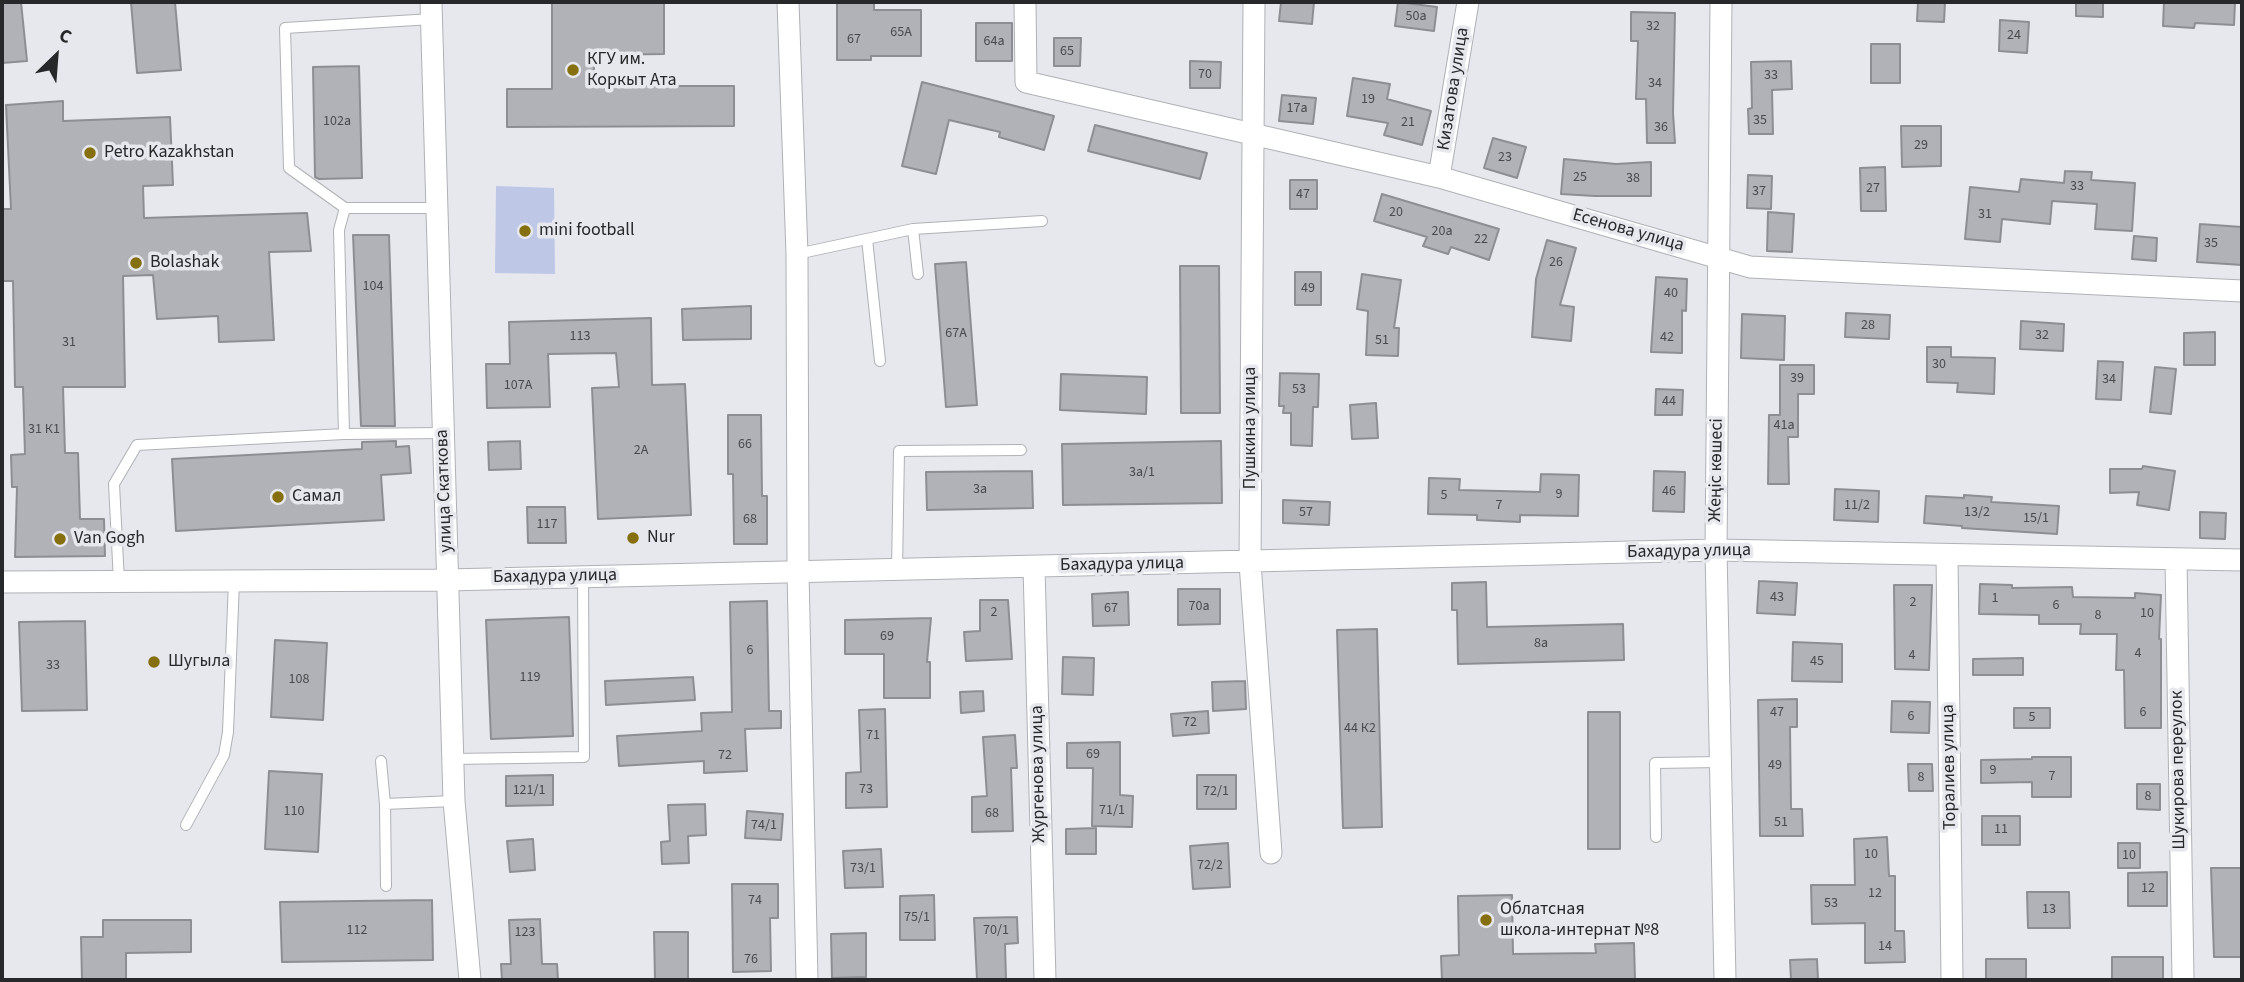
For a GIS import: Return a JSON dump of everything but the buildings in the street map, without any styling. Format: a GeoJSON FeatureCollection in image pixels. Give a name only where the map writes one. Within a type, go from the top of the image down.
{"type":"FeatureCollection","features":[{"type":"Feature","properties":{"kind":"street"},"geometry":{"type":"LineString","coordinates":[[788,2],[797,254],[798,572],[807,980]]}},
{"type":"Feature","properties":{"kind":"street","name":"Есенова улица"},"geometry":{"type":"LineString","coordinates":[[1025,2],[1026,82],[1439,177],[1750,267],[2242,290]]}},
{"type":"Feature","properties":{"kind":"street","name":"Пушкина улица"},"geometry":{"type":"LineString","coordinates":[[1254,2],[1250,563],[1271,853]]}},
{"type":"Feature","properties":{"kind":"street","name":"Кизатова улица"},"geometry":{"type":"LineString","coordinates":[[1439,177],[1468,2]]}},
{"type":"Feature","properties":{"kind":"street","name":"Жеңіс көшесі"},"geometry":{"type":"LineString","coordinates":[[1721,2],[1716,551],[1726,980]]}},
{"type":"Feature","properties":{"kind":"street","name":"улица Скаткова"},"geometry":{"type":"LineString","coordinates":[[432,11],[454,801],[470,980]]}},
{"type":"Feature","properties":{"kind":"street","name":"Бахадура улица"},"geometry":{"type":"LineString","coordinates":[[2,582],[447,580],[1716,551],[2242,560]]}},
{"type":"Feature","properties":{"kind":"street","name":"Торалиев улица"},"geometry":{"type":"LineString","coordinates":[[1947,555],[1952,980]]}},
{"type":"Feature","properties":{"kind":"street","name":"Шукирова переулок"},"geometry":{"type":"LineString","coordinates":[[2176,559],[2183,980]]}},
{"type":"Feature","properties":{"kind":"street","name":"Жургенова улица"},"geometry":{"type":"LineString","coordinates":[[1034,567],[1045,980]]}},
{"type":"Feature","properties":{"kind":"lane"},"geometry":{"type":"LineString","coordinates":[[432,11],[285,29],[289,168],[345,208],[437,208]]}},
{"type":"Feature","properties":{"kind":"lane"},"geometry":{"type":"LineString","coordinates":[[344,434],[339,230],[345,208]]}},
{"type":"Feature","properties":{"kind":"lane"},"geometry":{"type":"LineString","coordinates":[[797,254],[913,229],[1042,221]]}},
{"type":"Feature","properties":{"kind":"lane"},"geometry":{"type":"LineString","coordinates":[[913,229],[918,274]]}},
{"type":"Feature","properties":{"kind":"lane"},"geometry":{"type":"LineString","coordinates":[[867,239],[880,362]]}},
{"type":"Feature","properties":{"kind":"lane"},"geometry":{"type":"LineString","coordinates":[[119,582],[114,484],[137,444],[344,434],[443,433]]}},
{"type":"Feature","properties":{"kind":"lane"},"geometry":{"type":"LineString","coordinates":[[897,570],[899,451],[1021,450]]}},
{"type":"Feature","properties":{"kind":"lane"},"geometry":{"type":"LineString","coordinates":[[453,759],[584,757],[583,577]]}},
{"type":"Feature","properties":{"kind":"lane"},"geometry":{"type":"LineString","coordinates":[[186,825],[223,755],[228,732],[234,581]]}},
{"type":"Feature","properties":{"kind":"lane"},"geometry":{"type":"LineString","coordinates":[[381,761],[385,804],[386,886]]}},
{"type":"Feature","properties":{"kind":"lane"},"geometry":{"type":"LineString","coordinates":[[1656,837],[1655,763],[1721,762]]}},
{"type":"Feature","properties":{"kind":"lane"},"geometry":{"type":"LineString","coordinates":[[385,804],[454,801]]}},
{"type":"Feature","properties":{"kind":"shaded area","name":"mini football"},"geometry":{"type":"Polygon","coordinates":[[[496,186],[554,188],[555,274],[495,273],[496,186]]]}},
{"type":"Feature","properties":{"kind":"place","name":"КГУ им. Коркыт Ата"},"geometry":{"type":"Point","coordinates":[573,70]}},
{"type":"Feature","properties":{"kind":"place","name":"Petro Kazakhstan"},"geometry":{"type":"Point","coordinates":[90,153]}},
{"type":"Feature","properties":{"kind":"place","name":"mini football"},"geometry":{"type":"Point","coordinates":[525,231]}},
{"type":"Feature","properties":{"kind":"place","name":"Bolashak"},"geometry":{"type":"Point","coordinates":[136,263]}},
{"type":"Feature","properties":{"kind":"place","name":"Самал"},"geometry":{"type":"Point","coordinates":[278,497]}},
{"type":"Feature","properties":{"kind":"place","name":"Nur"},"geometry":{"type":"Point","coordinates":[633,538]}},
{"type":"Feature","properties":{"kind":"place","name":"Van Gogh"},"geometry":{"type":"Point","coordinates":[60,539]}},
{"type":"Feature","properties":{"kind":"place","name":"Шугыла"},"geometry":{"type":"Point","coordinates":[154,662]}},
{"type":"Feature","properties":{"kind":"place","name":"Облатсная школа-интернат №8"},"geometry":{"type":"Point","coordinates":[1486,920]}}]}
